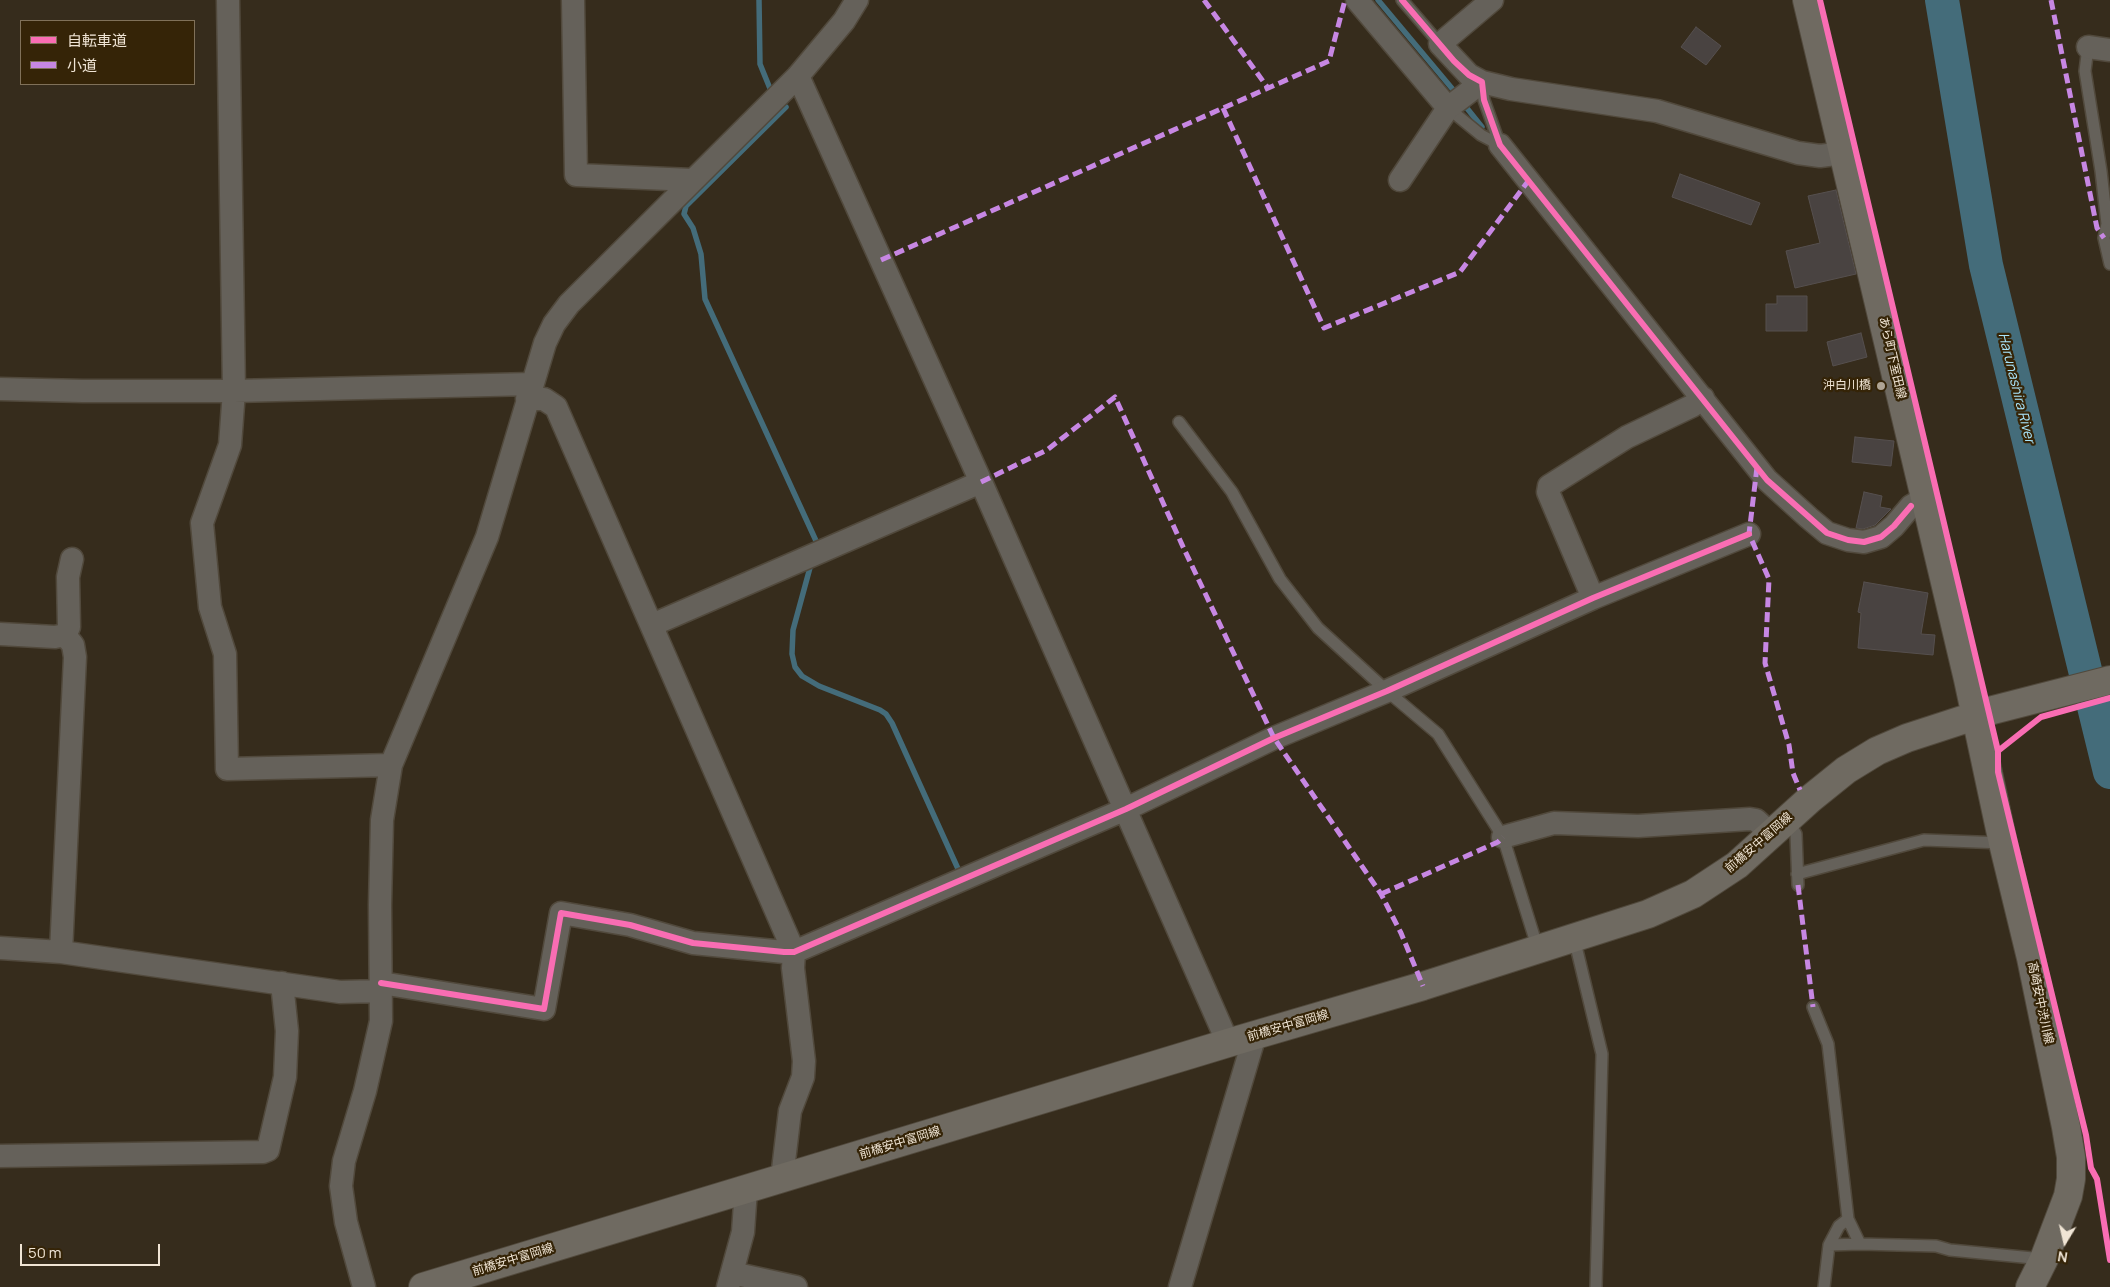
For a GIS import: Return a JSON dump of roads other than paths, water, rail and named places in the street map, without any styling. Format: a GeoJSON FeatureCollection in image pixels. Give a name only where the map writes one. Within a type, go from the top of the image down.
{"type":"FeatureCollection","features":[{"type":"Feature","properties":{"kind":"main road","name":"あら町下室田線"},"geometry":{"type":"LineString","coordinates":[[1807,0],[1815,25],[1843,153],[1925,498],[1984,713]]}},
{"type":"Feature","properties":{"kind":"main road","name":"前橋安中富岡線"},"geometry":{"type":"LineString","coordinates":[[423,1287],[1228,1043],[1423,986],[1648,914],[1693,894],[1737,865],[1779,826],[1846,770],[1877,751],[1907,738],[1984,713],[2110,680]]}},
{"type":"Feature","properties":{"kind":"main road","name":"高崎安中渋川線"},"geometry":{"type":"LineString","coordinates":[[1984,713],[2003,844],[2031,958],[2070,1157],[2071,1179],[2068,1196],[2044,1259],[2030,1287]]}},
{"type":"Feature","properties":{"kind":"street"},"geometry":{"type":"LineString","coordinates":[[228,0],[234,391],[230,445],[202,523],[210,607],[225,654],[226,769],[391,765]]}},
{"type":"Feature","properties":{"kind":"street"},"geometry":{"type":"LineString","coordinates":[[573,0],[576,175],[692,180]]}},
{"type":"Feature","properties":{"kind":"street"},"geometry":{"type":"LineString","coordinates":[[364,1287],[346,1222],[341,1186],[344,1161],[365,1091],[381,1021],[380,906],[382,820],[391,765],[487,537],[544,343],[554,324],[569,304],[798,76],[844,21],[857,0]]}},
{"type":"Feature","properties":{"kind":"street"},"geometry":{"type":"LineString","coordinates":[[1357,0],[1448,108]]}},
{"type":"Feature","properties":{"kind":"street"},"geometry":{"type":"LineString","coordinates":[[1492,0],[1440,44],[1469,75],[1482,82],[1511,89],[1657,111],[1798,152],[1820,156],[1843,153]]}},
{"type":"Feature","properties":{"kind":"street"},"geometry":{"type":"LineString","coordinates":[[2088,47],[2110,50]]}},
{"type":"Feature","properties":{"kind":"street"},"geometry":{"type":"LineString","coordinates":[[798,76],[1126,808],[1228,1043]]}},
{"type":"Feature","properties":{"kind":"street"},"geometry":{"type":"LineString","coordinates":[[1400,180],[1448,108],[1482,82]]}},
{"type":"Feature","properties":{"kind":"street"},"geometry":{"type":"LineString","coordinates":[[1500,144],[1767,480],[1827,533],[1848,540],[1864,542],[1881,537],[1894,526],[1911,506],[1925,498]]}},
{"type":"Feature","properties":{"kind":"street"},"geometry":{"type":"LineString","coordinates":[[0,388],[83,391],[529,392],[556,407],[794,952],[793,968],[804,1061],[803,1077],[790,1111],[782,1178]]}},
{"type":"Feature","properties":{"kind":"street"},"geometry":{"type":"LineString","coordinates":[[1593,598],[1548,492],[1550,486],[1627,437],[1692,406],[1703,398]]}},
{"type":"Feature","properties":{"kind":"street"},"geometry":{"type":"LineString","coordinates":[[652,625],[981,482]]}},
{"type":"Feature","properties":{"kind":"street"},"geometry":{"type":"LineString","coordinates":[[0,948],[61,952],[340,992],[381,987],[544,1009],[561,914],[630,925],[694,943],[794,952],[1126,808],[1274,738],[1387,691],[1593,598],[1750,534]]}},
{"type":"Feature","properties":{"kind":"street"},"geometry":{"type":"LineString","coordinates":[[65,635],[69,626],[68,577],[72,559]]}},
{"type":"Feature","properties":{"kind":"street"},"geometry":{"type":"LineString","coordinates":[[0,634],[54,637],[65,635]]}},
{"type":"Feature","properties":{"kind":"street"},"geometry":{"type":"LineString","coordinates":[[61,952],[75,657],[73,646],[65,635]]}},
{"type":"Feature","properties":{"kind":"street"},"geometry":{"type":"LineString","coordinates":[[1502,837],[1554,823],[1638,826],[1750,819],[1779,826]]}},
{"type":"Feature","properties":{"kind":"street"},"geometry":{"type":"LineString","coordinates":[[0,1156],[263,1152],[268,1150],[285,1077],[287,1032],[282,983]]}},
{"type":"Feature","properties":{"kind":"street"},"geometry":{"type":"LineString","coordinates":[[1180,1287],[1255,1035]]}},
{"type":"Feature","properties":{"kind":"street"},"geometry":{"type":"LineString","coordinates":[[746,1189],[743,1232],[730,1280],[796,1287]]}},
{"type":"Feature","properties":{"kind":"lane"},"geometry":{"type":"LineString","coordinates":[[1402,0],[1440,44]]}},
{"type":"Feature","properties":{"kind":"lane"},"geometry":{"type":"LineString","coordinates":[[2088,47],[2085,71],[2101,171],[2107,224],[2104,238],[2110,264]]}},
{"type":"Feature","properties":{"kind":"lane"},"geometry":{"type":"LineString","coordinates":[[1482,82],[1484,100],[1500,144]]}},
{"type":"Feature","properties":{"kind":"lane"},"geometry":{"type":"LineString","coordinates":[[1448,108],[1481,135],[1500,144]]}},
{"type":"Feature","properties":{"kind":"lane"},"geometry":{"type":"LineString","coordinates":[[1179,422],[1232,492],[1280,579],[1318,628],[1387,691],[1438,734],[1502,837],[1538,949]]}},
{"type":"Feature","properties":{"kind":"lane"},"geometry":{"type":"LineString","coordinates":[[1779,826],[1796,834],[1797,879],[1924,840],[2003,844]]}},
{"type":"Feature","properties":{"kind":"lane"},"geometry":{"type":"LineString","coordinates":[[1574,938],[1602,1054],[1596,1287]]}},
{"type":"Feature","properties":{"kind":"lane"},"geometry":{"type":"LineString","coordinates":[[1813,1007],[1828,1044],[1848,1219],[1860,1244]]}},
{"type":"Feature","properties":{"kind":"lane"},"geometry":{"type":"LineString","coordinates":[[1824,1287],[1829,1245],[1840,1226],[1848,1219]]}},
{"type":"Feature","properties":{"kind":"lane"},"geometry":{"type":"LineString","coordinates":[[1829,1245],[1936,1246],[1950,1250],[2044,1259]]}},
{"type":"Feature","properties":{"kind":"waterway"},"geometry":{"type":"LineString","coordinates":[[759,0],[760,64],[771,91]]}},
{"type":"Feature","properties":{"kind":"waterway"},"geometry":{"type":"LineString","coordinates":[[1378,0],[1455,92]]}},
{"type":"Feature","properties":{"kind":"waterway","name":"Harunashira River"},"geometry":{"type":"LineString","coordinates":[[1942,0],[1986,265],[2110,772]]}},
{"type":"Feature","properties":{"kind":"waterway"},"geometry":{"type":"LineString","coordinates":[[786,107],[686,206],[684,214],[693,228],[701,254],[705,299],[817,543]]}},
{"type":"Feature","properties":{"kind":"waterway"},"geometry":{"type":"LineString","coordinates":[[1466,107],[1482,127]]}},
{"type":"Feature","properties":{"kind":"waterway"},"geometry":{"type":"LineString","coordinates":[[811,564],[793,630],[792,654],[795,667],[802,676],[819,686],[886,714],[892,723],[959,871]]}},
{"type":"Feature","properties":{"kind":"place","name":"沖白川橋"},"geometry":{"type":"Point","coordinates":[1881,386]}}]}
